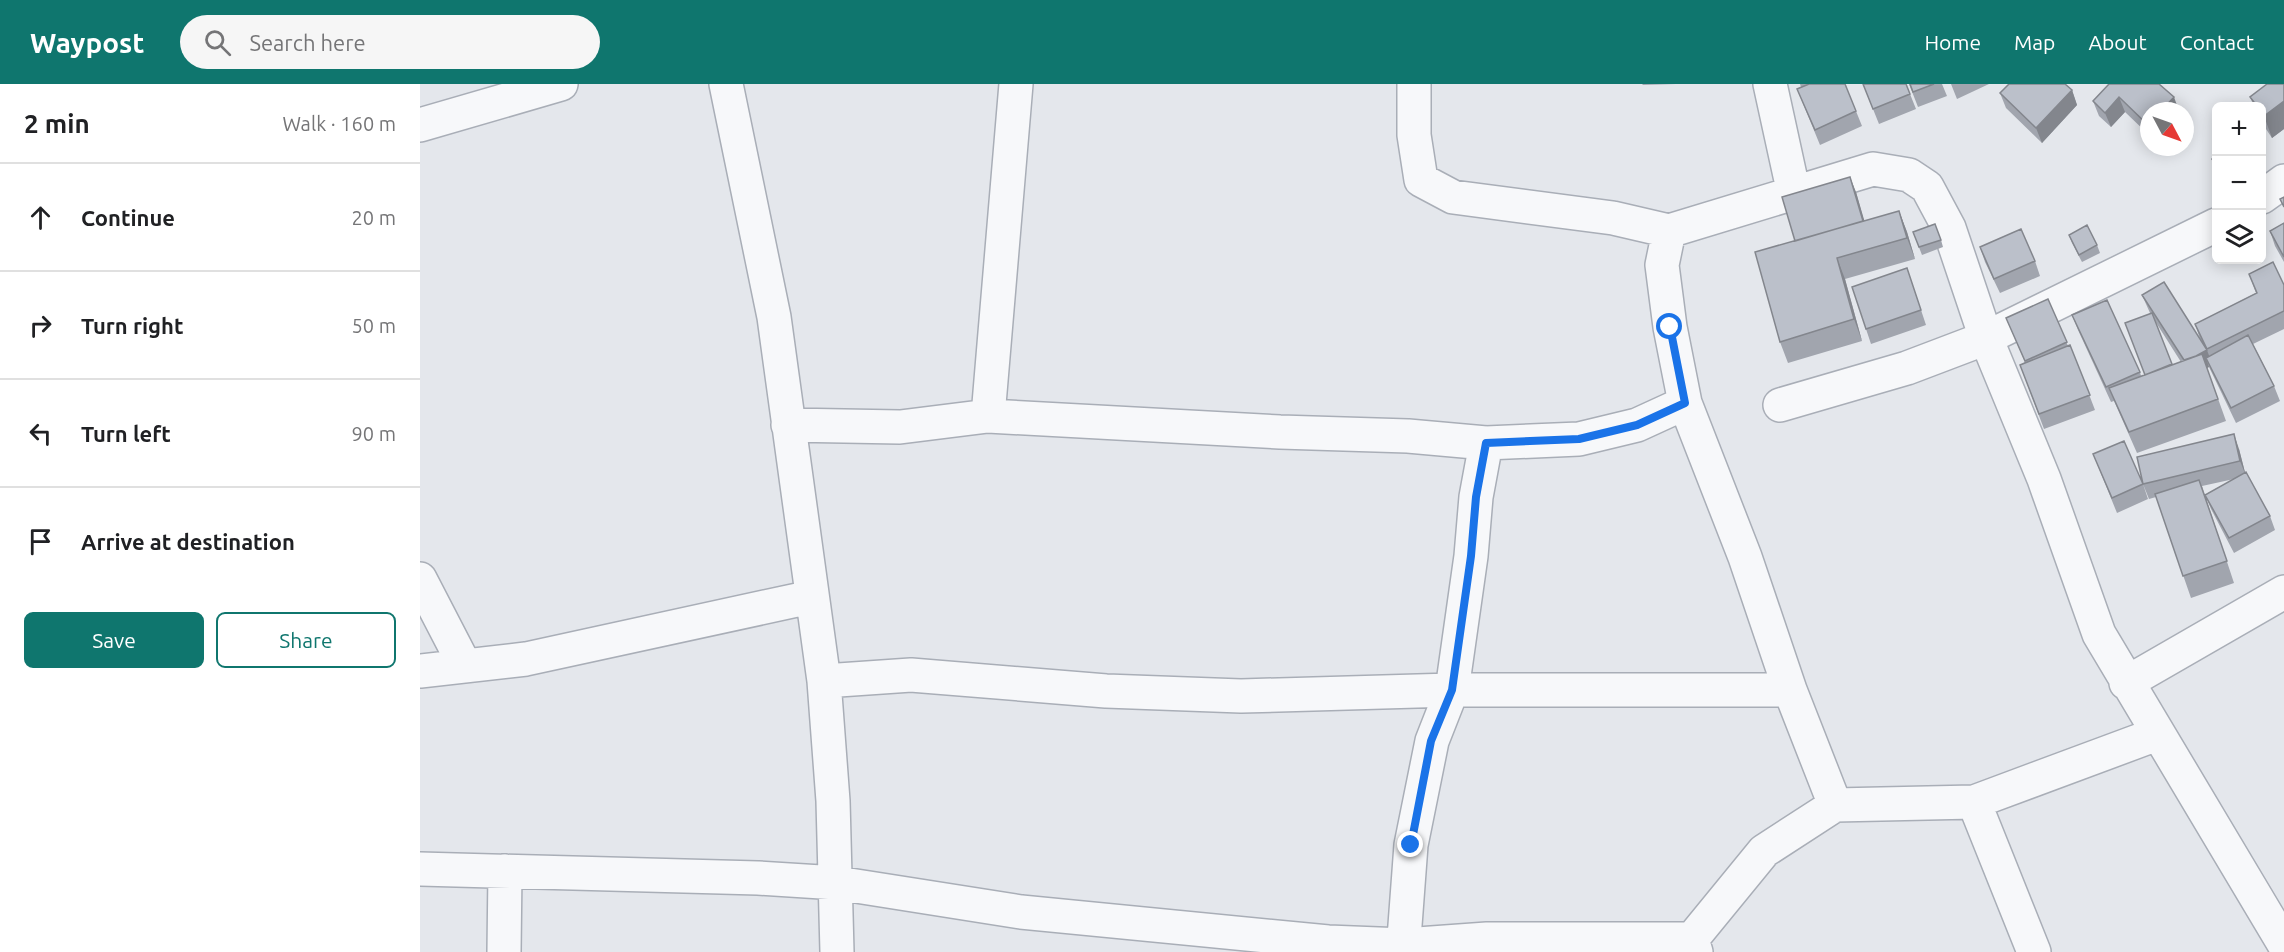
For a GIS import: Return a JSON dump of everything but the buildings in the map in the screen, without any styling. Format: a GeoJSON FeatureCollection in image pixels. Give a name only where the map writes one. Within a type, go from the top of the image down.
{"type":"FeatureCollection","features":[{"type":"Feature","properties":{"kind":"street"},"geometry":{"type":"LineString","coordinates":[[420,125],[561,84]]}},
{"type":"Feature","properties":{"kind":"street"},"geometry":{"type":"LineString","coordinates":[[726,84],[774,317],[824,681],[837,883],[837,952]]}},
{"type":"Feature","properties":{"kind":"street"},"geometry":{"type":"LineString","coordinates":[[988,416],[1016,84]]}},
{"type":"Feature","properties":{"kind":"street"},"geometry":{"type":"LineString","coordinates":[[1414,84],[1414,135],[1421,180],[1453,196],[1612,218],[1669,231],[1873,169],[1909,175],[1927,187],[1949,228],[1986,338],[2044,479],[2099,634],[2126,683],[2284,944]]}},
{"type":"Feature","properties":{"kind":"street"},"geometry":{"type":"LineString","coordinates":[[1770,84],[1794,194]]}},
{"type":"Feature","properties":{"kind":"street"},"geometry":{"type":"LineString","coordinates":[[2266,194],[2284,181]]}},
{"type":"Feature","properties":{"kind":"street"},"geometry":{"type":"LineString","coordinates":[[1780,405],[1907,368],[1986,338],[2212,227]]}},
{"type":"Feature","properties":{"kind":"street"},"geometry":{"type":"LineString","coordinates":[[1669,231],[1662,265],[1670,327],[1685,403],[1745,557],[1790,690],[1835,805]]}},
{"type":"Feature","properties":{"kind":"street"},"geometry":{"type":"LineString","coordinates":[[788,424],[900,427],[988,416],[1280,432],[1408,436],[1486,443],[1579,439],[1637,425],[1685,403]]}},
{"type":"Feature","properties":{"kind":"street"},"geometry":{"type":"LineString","coordinates":[[1404,948],[1411,845],[1431,741],[1452,690],[1471,556],[1476,497],[1486,443]]}},
{"type":"Feature","properties":{"kind":"street"},"geometry":{"type":"LineString","coordinates":[[420,579],[465,666]]}},
{"type":"Feature","properties":{"kind":"street"},"geometry":{"type":"LineString","coordinates":[[2126,683],[2284,592]]}},
{"type":"Feature","properties":{"kind":"street"},"geometry":{"type":"LineString","coordinates":[[420,671],[526,659],[811,597]]}},
{"type":"Feature","properties":{"kind":"street"},"geometry":{"type":"LineString","coordinates":[[824,681],[911,675],[1106,691],[1241,696],[1452,690],[1790,690]]}},
{"type":"Feature","properties":{"kind":"street"},"geometry":{"type":"LineString","coordinates":[[420,869],[837,883],[1068,917],[1404,948],[1487,939],[1694,945],[1764,851],[1835,805],[1974,802],[2157,734]]}},
{"type":"Feature","properties":{"kind":"street"},"geometry":{"type":"LineString","coordinates":[[1974,802],[2034,952]]}},
{"type":"Feature","properties":{"kind":"street"},"geometry":{"type":"LineString","coordinates":[[504,952],[505,871]]}},
{"type":"Feature","properties":{"kind":"route"},"geometry":{"type":"LineString","coordinates":[[1411,845],[1431,741],[1452,690],[1471,556],[1476,497],[1486,443],[1579,439],[1637,425],[1685,403],[1670,327]]}}]}
